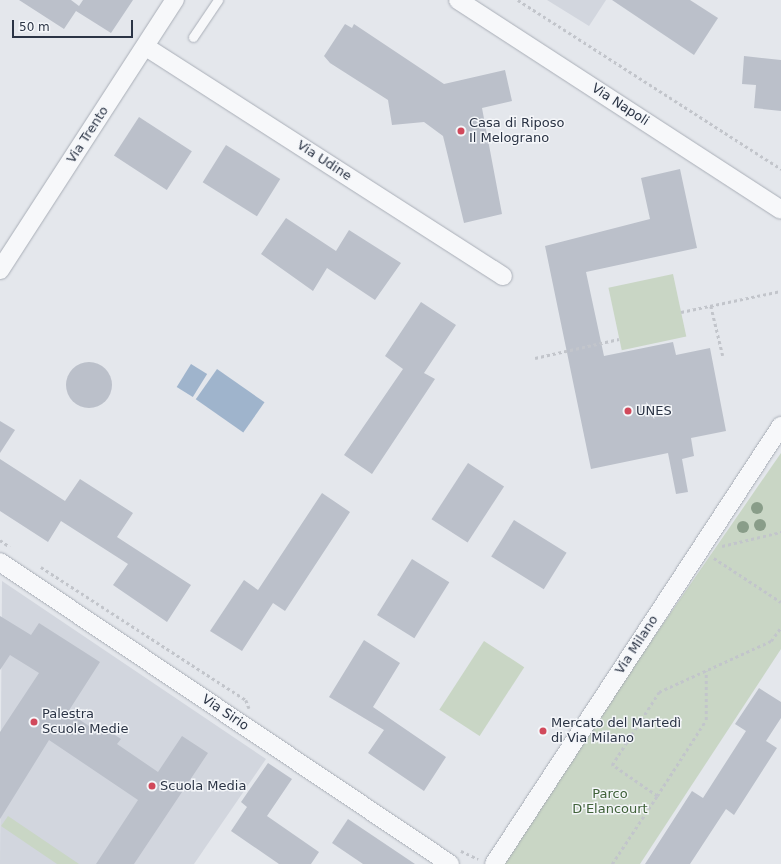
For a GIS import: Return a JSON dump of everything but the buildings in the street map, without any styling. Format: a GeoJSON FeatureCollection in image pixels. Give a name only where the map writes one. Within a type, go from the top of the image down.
{"type":"FeatureCollection","features":[{"type":"Feature","properties":{"kind":"street","name":"Via Trento"},"geometry":{"type":"LineString","coordinates":[[0,270],[146,47],[175,0]]}},
{"type":"Feature","properties":{"kind":"street","name":"Via Napoli"},"geometry":{"type":"LineString","coordinates":[[458,0],[781,210]]}},
{"type":"Feature","properties":{"kind":"street","name":"Via Udine"},"geometry":{"type":"LineString","coordinates":[[146,47],[503,276]]}},
{"type":"Feature","properties":{"kind":"street","name":"Via Milano"},"geometry":{"type":"LineString","coordinates":[[494,864],[781,426]]}},
{"type":"Feature","properties":{"kind":"street","name":"Via Sirio"},"geometry":{"type":"LineString","coordinates":[[0,562],[450,864]]}},
{"type":"Feature","properties":{"kind":"lane"},"geometry":{"type":"LineString","coordinates":[[193,37],[218,0]]}},
{"type":"Feature","properties":{"kind":"path"},"geometry":{"type":"LineString","coordinates":[[518,0],[781,169]]}},
{"type":"Feature","properties":{"kind":"path"},"geometry":{"type":"LineString","coordinates":[[681,312],[781,291]]}},
{"type":"Feature","properties":{"kind":"path"},"geometry":{"type":"LineString","coordinates":[[711,306],[723,356]]}},
{"type":"Feature","properties":{"kind":"path"},"geometry":{"type":"LineString","coordinates":[[535,358],[619,339]]}},
{"type":"Feature","properties":{"kind":"path"},"geometry":{"type":"LineString","coordinates":[[700,548],[781,532]]}},
{"type":"Feature","properties":{"kind":"path"},"geometry":{"type":"LineString","coordinates":[[700,548],[781,602]]}},
{"type":"Feature","properties":{"kind":"path"},"geometry":{"type":"LineString","coordinates":[[657,796],[612,765],[659,692],[771,641],[781,627]]}},
{"type":"Feature","properties":{"kind":"path"},"geometry":{"type":"LineString","coordinates":[[612,864],[706,720],[706,671]]}},
{"type":"Feature","properties":{"kind":"shaded area"},"geometry":{"type":"Polygon","coordinates":[[[547,0],[606,0],[589,26],[547,0]]]}},
{"type":"Feature","properties":{"kind":"shaded area"},"geometry":{"type":"Polygon","coordinates":[[[2,581],[266,759],[194,864],[0,864],[2,581]]]}},
{"type":"Feature","properties":{"kind":"green space"},"geometry":{"type":"Polygon","coordinates":[[[673,274],[686,337],[622,350],[608,288],[673,274]]]}},
{"type":"Feature","properties":{"kind":"green space","name":"Parco D'Elancourt"},"geometry":{"type":"Polygon","coordinates":[[[781,453],[781,649],[640,864],[497,864],[781,453]]]}},
{"type":"Feature","properties":{"kind":"green space"},"geometry":{"type":"Polygon","coordinates":[[[484,641],[524,667],[480,736],[439,710],[484,641]]]}},
{"type":"Feature","properties":{"kind":"green space"},"geometry":{"type":"Polygon","coordinates":[[[8,816],[79,864],[57,864],[1,826],[8,816]]]}},
{"type":"Feature","properties":{"kind":"water"},"geometry":{"type":"Polygon","coordinates":[[[191,364],[207,374],[193,397],[177,387],[191,364]]]}},
{"type":"Feature","properties":{"kind":"water"},"geometry":{"type":"Polygon","coordinates":[[[217,369],[265,402],[243,433],[196,399],[217,369]]]}},
{"type":"Feature","properties":{"kind":"place","name":"Casa di Riposo Il Melograno"},"geometry":{"type":"Point","coordinates":[461,131]}},
{"type":"Feature","properties":{"kind":"place","name":"UNES"},"geometry":{"type":"Point","coordinates":[628,411]}},
{"type":"Feature","properties":{"kind":"place","name":"Palestra Scuole Medie"},"geometry":{"type":"Point","coordinates":[34,722]}},
{"type":"Feature","properties":{"kind":"place","name":"Mercato del Martedì di Via Milano"},"geometry":{"type":"Point","coordinates":[543,731]}},
{"type":"Feature","properties":{"kind":"place","name":"Scuola Media"},"geometry":{"type":"Point","coordinates":[152,786]}}]}
